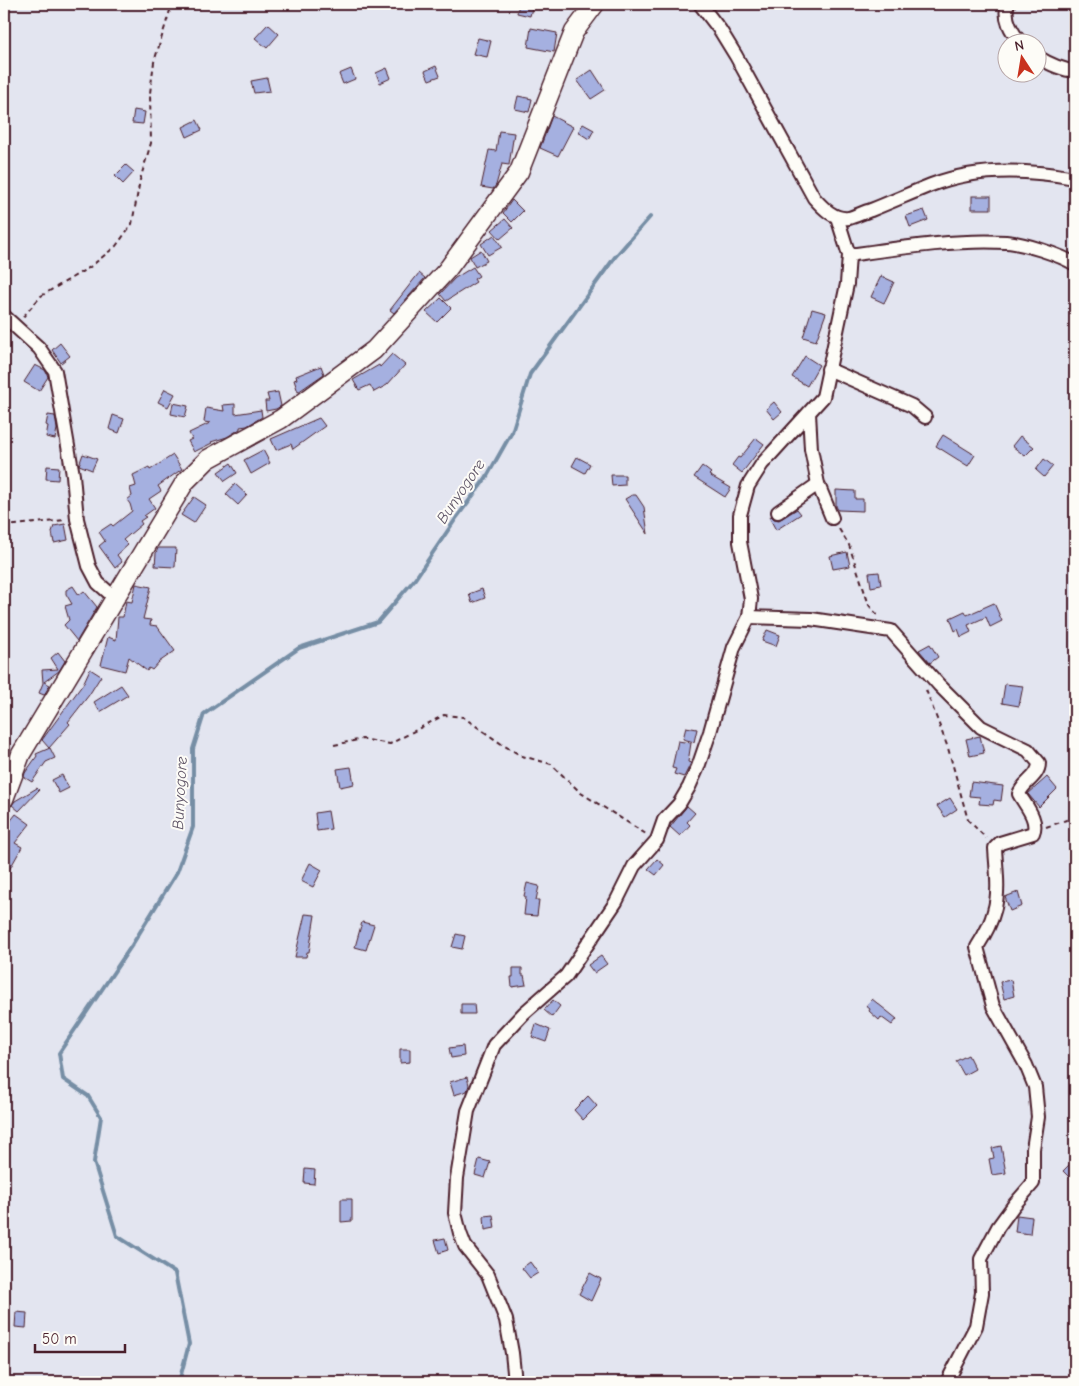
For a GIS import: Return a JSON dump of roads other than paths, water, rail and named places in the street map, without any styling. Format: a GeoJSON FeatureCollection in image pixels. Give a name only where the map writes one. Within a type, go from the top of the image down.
{"type":"FeatureCollection","features":[{"type":"Feature","properties":{"kind":"main road"},"geometry":{"type":"LineString","coordinates":[[4,799],[21,754],[185,482],[208,459],[281,419],[374,350],[447,270],[519,172],[574,32],[595,4]]}},
{"type":"Feature","properties":{"kind":"street"},"geometry":{"type":"LineString","coordinates":[[700,4],[720,30],[736,56],[814,198],[837,217],[849,218],[930,186],[971,174],[1026,172],[1075,178]]}},
{"type":"Feature","properties":{"kind":"street"},"geometry":{"type":"LineString","coordinates":[[1008,4],[1007,20],[1012,32]]}},
{"type":"Feature","properties":{"kind":"street"},"geometry":{"type":"LineString","coordinates":[[1046,63],[1064,70],[1075,71]]}},
{"type":"Feature","properties":{"kind":"street"},"geometry":{"type":"LineString","coordinates":[[515,1382],[512,1353],[504,1314],[488,1275],[465,1246],[455,1213],[468,1111],[494,1045],[524,1014],[566,976],[616,902],[634,866],[657,840],[664,820],[679,804],[692,780],[710,732],[734,647],[749,617],[751,599],[740,542],[740,516],[748,486],[762,464],[823,397],[847,284],[850,255],[837,217]]}},
{"type":"Feature","properties":{"kind":"street"},"geometry":{"type":"LineString","coordinates":[[850,255],[961,243],[1008,242],[1042,251],[1075,264]]}},
{"type":"Feature","properties":{"kind":"street"},"geometry":{"type":"LineString","coordinates":[[4,316],[39,348],[55,371],[73,475],[77,519],[89,566],[98,583],[116,599]]}},
{"type":"Feature","properties":{"kind":"street"},"geometry":{"type":"LineString","coordinates":[[828,369],[912,406],[925,417]]}},
{"type":"Feature","properties":{"kind":"street"},"geometry":{"type":"LineString","coordinates":[[809,413],[811,449],[818,484],[832,518]]}},
{"type":"Feature","properties":{"kind":"street"},"geometry":{"type":"LineString","coordinates":[[778,512],[818,484]]}},
{"type":"Feature","properties":{"kind":"street"},"geometry":{"type":"LineString","coordinates":[[749,617],[811,619],[891,631],[939,685],[980,727],[1028,750],[1039,762],[1039,767],[1034,776],[1019,794],[1034,819],[1035,830],[1033,833],[1000,843],[995,848],[997,888],[995,911],[977,947],[993,1006],[1026,1065],[1035,1087],[1038,1117],[1033,1149],[1033,1183],[998,1227],[980,1259],[982,1292],[976,1326],[947,1382]]}},
{"type":"Feature","properties":{"kind":"waterway","name":"Bunyogore"},"geometry":{"type":"LineString","coordinates":[[179,1382],[189,1344],[175,1273],[117,1236],[94,1162],[101,1117],[88,1096],[63,1079],[59,1053],[132,945],[177,872],[193,827],[193,749],[204,714],[299,648],[378,622],[415,579],[486,478],[512,432],[530,374],[615,257],[650,217]]}}]}
